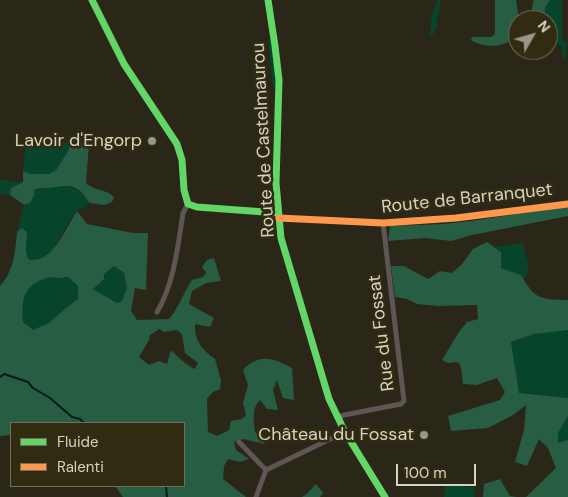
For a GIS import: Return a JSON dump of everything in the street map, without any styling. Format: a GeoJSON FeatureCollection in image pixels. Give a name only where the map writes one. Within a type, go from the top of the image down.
{"type":"FeatureCollection","features":[{"type":"Feature","properties":{"kind":"street"},"geometry":{"type":"LineString","coordinates":[[92,0],[107,34],[146,99],[177,143],[183,160],[185,195],[188,204],[183,213],[170,278],[157,312]]}},
{"type":"Feature","properties":{"kind":"street","name":"Route de Castelmaurou"},"geometry":{"type":"LineString","coordinates":[[268,0],[276,47],[279,84],[276,157],[282,238],[329,399],[337,418],[385,497]]}},
{"type":"Feature","properties":{"kind":"street","name":"Route de Barranquet"},"geometry":{"type":"LineString","coordinates":[[188,204],[197,207],[279,216],[383,223],[456,218],[568,204]]}},
{"type":"Feature","properties":{"kind":"street","name":"Rue du Fossat"},"geometry":{"type":"LineString","coordinates":[[337,418],[401,404],[404,400],[383,223]]}},
{"type":"Feature","properties":{"kind":"street"},"geometry":{"type":"LineString","coordinates":[[256,497],[266,470],[345,432]]}},
{"type":"Feature","properties":{"kind":"street"},"geometry":{"type":"LineString","coordinates":[[239,442],[266,470]]}},
{"type":"Feature","properties":{"kind":"green space"},"geometry":{"type":"Polygon","coordinates":[[[437,0],[441,0],[436,28],[432,36],[430,36],[431,19],[437,0]]]}},
{"type":"Feature","properties":{"kind":"green space"},"geometry":{"type":"Polygon","coordinates":[[[495,0],[516,0],[518,10],[508,10],[508,42],[495,46],[471,40],[472,37],[491,37],[495,34],[495,0]]]}},
{"type":"Feature","properties":{"kind":"green space"},"geometry":{"type":"Polygon","coordinates":[[[534,0],[550,0],[545,10],[532,10],[534,0]]]}},
{"type":"Feature","properties":{"kind":"green space"},"geometry":{"type":"Polygon","coordinates":[[[550,0],[562,0],[562,39],[567,43],[566,58],[563,58],[561,46],[558,44],[558,10],[545,10],[550,0]]]}},
{"type":"Feature","properties":{"kind":"green space"},"geometry":{"type":"Polygon","coordinates":[[[270,39],[276,85],[273,86],[268,40],[270,39]]]}},
{"type":"Feature","properties":{"kind":"green space"},"geometry":{"type":"Polygon","coordinates":[[[26,139],[70,143],[68,151],[56,170],[49,174],[31,174],[23,171],[26,139]]]}},
{"type":"Feature","properties":{"kind":"green space"},"geometry":{"type":"Polygon","coordinates":[[[70,143],[89,143],[86,183],[89,186],[111,194],[114,197],[112,202],[104,205],[90,203],[79,190],[66,186],[34,190],[30,203],[24,205],[10,195],[11,188],[23,182],[23,171],[31,174],[49,174],[56,170],[68,151],[70,143]]]}},
{"type":"Feature","properties":{"kind":"green space"},"geometry":{"type":"Polygon","coordinates":[[[0,180],[23,182],[11,188],[10,195],[0,194],[0,180]]]}},
{"type":"Feature","properties":{"kind":"green space"},"geometry":{"type":"Polygon","coordinates":[[[59,185],[72,187],[82,193],[90,203],[76,212],[71,218],[57,244],[45,257],[37,260],[28,259],[26,251],[27,232],[22,228],[17,232],[24,205],[30,203],[34,190],[40,187],[48,189],[59,185]]]}},
{"type":"Feature","properties":{"kind":"green space"},"geometry":{"type":"Polygon","coordinates":[[[568,206],[568,216],[451,241],[426,238],[388,241],[390,226],[471,221],[568,206]]]}},
{"type":"Feature","properties":{"kind":"green space"},"geometry":{"type":"Polygon","coordinates":[[[77,211],[87,224],[133,233],[148,233],[146,290],[135,288],[131,311],[137,320],[169,319],[192,280],[203,277],[206,273],[202,267],[207,260],[214,258],[221,281],[206,283],[192,291],[189,304],[214,318],[210,327],[195,324],[197,340],[206,352],[215,359],[221,380],[220,389],[213,392],[207,399],[208,432],[217,436],[229,430],[231,421],[242,419],[246,415],[243,403],[248,385],[243,370],[249,365],[261,359],[267,359],[292,368],[294,400],[283,398],[277,380],[273,390],[278,410],[267,409],[260,400],[255,407],[255,432],[262,438],[265,444],[243,439],[234,442],[236,450],[249,459],[240,462],[228,459],[224,466],[223,479],[246,497],[123,497],[116,487],[185,487],[185,422],[10,422],[10,435],[0,436],[0,286],[11,268],[17,232],[22,228],[27,232],[26,251],[28,259],[37,260],[51,251],[77,211]],[[114,266],[104,274],[104,279],[93,289],[117,303],[122,301],[127,288],[124,273],[114,266]],[[51,277],[35,283],[30,287],[24,298],[23,322],[33,330],[49,323],[78,299],[78,286],[68,277],[51,277]],[[159,329],[150,335],[139,357],[149,365],[159,361],[167,364],[171,350],[186,364],[195,369],[198,363],[185,353],[182,334],[177,330],[164,332],[159,329]]]}},
{"type":"Feature","properties":{"kind":"green space"},"geometry":{"type":"Polygon","coordinates":[[[487,242],[501,252],[501,268],[521,275],[535,294],[545,298],[568,300],[568,330],[534,334],[511,342],[519,393],[568,398],[568,416],[558,433],[558,443],[568,440],[568,497],[526,497],[556,468],[548,448],[539,439],[527,466],[515,462],[524,430],[526,405],[513,415],[488,428],[451,431],[448,416],[500,400],[505,392],[497,378],[477,385],[463,384],[461,367],[458,362],[448,363],[442,360],[467,322],[478,319],[477,305],[438,306],[417,304],[407,299],[395,297],[391,266],[404,266],[428,279],[440,271],[452,273],[462,264],[473,249],[487,242]]]}},
{"type":"Feature","properties":{"kind":"green space"},"geometry":{"type":"Polygon","coordinates":[[[523,243],[529,268],[524,280],[521,275],[501,268],[501,252],[495,247],[523,243]]]}},
{"type":"Feature","properties":{"kind":"green space"},"geometry":{"type":"Polygon","coordinates":[[[114,266],[124,273],[127,288],[122,301],[117,303],[93,289],[104,279],[103,274],[114,266]]]}},
{"type":"Feature","properties":{"kind":"green space"},"geometry":{"type":"Polygon","coordinates":[[[51,277],[68,277],[78,286],[78,299],[49,324],[33,331],[23,322],[24,298],[30,287],[35,283],[51,277]]]}},
{"type":"Feature","properties":{"kind":"green space"},"geometry":{"type":"Polygon","coordinates":[[[562,329],[568,330],[568,398],[519,393],[511,342],[534,334],[562,329]]]}},
{"type":"Feature","properties":{"kind":"green space"},"geometry":{"type":"Polygon","coordinates":[[[568,416],[568,440],[558,444],[558,433],[568,416]]]}},
{"type":"Feature","properties":{"kind":"green space"},"geometry":{"type":"Polygon","coordinates":[[[500,479],[510,496],[517,497],[483,497],[484,484],[500,479]]]}},
{"type":"Feature","properties":{"kind":"green space"},"geometry":{"type":"Polygon","coordinates":[[[316,484],[323,493],[320,497],[302,497],[308,493],[316,484]]]}},
{"type":"Feature","properties":{"kind":"green space"},"geometry":{"type":"Polygon","coordinates":[[[445,485],[475,487],[474,497],[444,497],[445,485]]]}},
{"type":"Feature","properties":{"kind":"waterway"},"geometry":{"type":"LineString","coordinates":[[0,377],[4,374],[28,382],[33,388],[50,398],[72,417],[83,422]]}},
{"type":"Feature","properties":{"kind":"waterway"},"geometry":{"type":"LineString","coordinates":[[166,487],[167,497]]}},
{"type":"Feature","properties":{"kind":"traffic: fast"},"geometry":{"type":"LineString","coordinates":[[92,0],[124,64],[177,144],[182,160],[184,190],[188,204],[197,207],[278,213]]}},
{"type":"Feature","properties":{"kind":"traffic: fast"},"geometry":{"type":"LineString","coordinates":[[268,0],[279,80],[276,183],[281,238],[329,399],[345,432],[385,497]]}},
{"type":"Feature","properties":{"kind":"traffic: slow"},"geometry":{"type":"LineString","coordinates":[[279,218],[383,223],[456,218],[568,204]]}},
{"type":"Feature","properties":{"kind":"place","name":"Lavoir d'Engorp"},"geometry":{"type":"Point","coordinates":[152,141]}},
{"type":"Feature","properties":{"kind":"place","name":"Château du Fossat"},"geometry":{"type":"Point","coordinates":[424,435]}}]}
